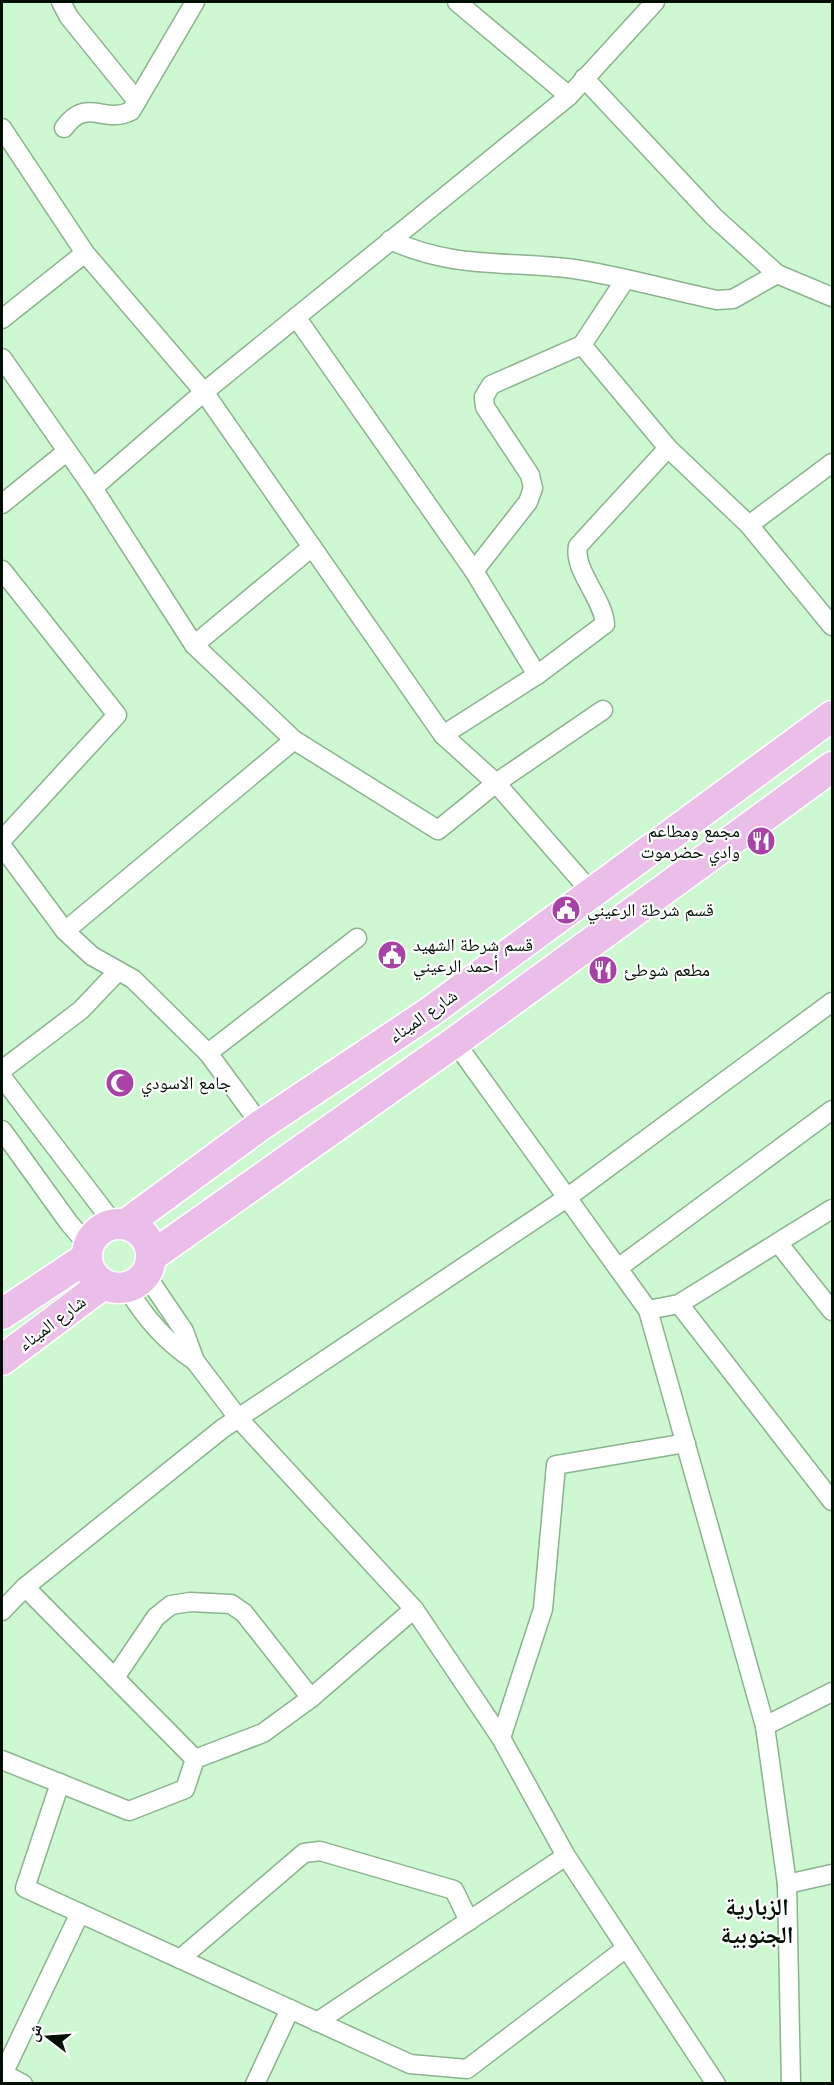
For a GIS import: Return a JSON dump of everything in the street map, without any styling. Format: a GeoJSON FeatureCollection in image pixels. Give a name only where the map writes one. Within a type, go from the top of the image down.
{"type":"FeatureCollection","features":[{"type":"Feature","properties":{"kind":"highway","name":"شارع الميناء"},"geometry":{"type":"LineString","coordinates":[[120,1224],[261,1125],[430,1012],[832,716]]}},
{"type":"Feature","properties":{"kind":"highway","name":"شارع الميناء"},"geometry":{"type":"LineString","coordinates":[[2,1360],[132,1276],[832,766]]}},
{"type":"Feature","properties":{"kind":"highway"},"geometry":{"type":"LineString","coordinates":[[794,793],[832,788]]}},
{"type":"Feature","properties":{"kind":"highway"},"geometry":{"type":"LineString","coordinates":[[120,1224],[139,1230],[148,1242],[132,1276],[91,1274],[87,1251],[103,1227],[120,1224]]}},
{"type":"Feature","properties":{"kind":"highway","name":"شارع الميناء"},"geometry":{"type":"LineString","coordinates":[[2,1314],[87,1251]]}},
{"type":"Feature","properties":{"kind":"street"},"geometry":{"type":"LineString","coordinates":[[61,2],[69,17],[136,101]]}},
{"type":"Feature","properties":{"kind":"street"},"geometry":{"type":"LineString","coordinates":[[64,128],[73,116],[88,111],[121,116],[130,111],[195,2]]}},
{"type":"Feature","properties":{"kind":"street"},"geometry":{"type":"LineString","coordinates":[[460,2],[569,96]]}},
{"type":"Feature","properties":{"kind":"street"},"geometry":{"type":"LineString","coordinates":[[93,488],[204,392],[569,96],[655,2]]}},
{"type":"Feature","properties":{"kind":"street"},"geometry":{"type":"LineString","coordinates":[[584,78],[714,217],[777,274],[832,297]]}},
{"type":"Feature","properties":{"kind":"street"},"geometry":{"type":"LineString","coordinates":[[2,128],[85,253],[204,392],[443,735],[496,783],[592,893]]}},
{"type":"Feature","properties":{"kind":"street"},"geometry":{"type":"LineString","coordinates":[[390,240],[442,259],[482,265],[576,270],[717,300],[733,299],[777,274]]}},
{"type":"Feature","properties":{"kind":"street"},"geometry":{"type":"LineString","coordinates":[[2,319],[85,253]]}},
{"type":"Feature","properties":{"kind":"street"},"geometry":{"type":"LineString","coordinates":[[474,571],[528,502],[533,488],[530,475],[485,407],[484,397],[491,385],[582,345],[625,280]]}},
{"type":"Feature","properties":{"kind":"street"},"geometry":{"type":"LineString","coordinates":[[296,317],[474,571],[537,675]]}},
{"type":"Feature","properties":{"kind":"street"},"geometry":{"type":"LineString","coordinates":[[582,345],[668,448],[748,525],[832,626]]}},
{"type":"Feature","properties":{"kind":"street"},"geometry":{"type":"LineString","coordinates":[[2,358],[93,488],[194,645],[294,740],[438,830],[496,783],[603,710]]}},
{"type":"Feature","properties":{"kind":"street"},"geometry":{"type":"LineString","coordinates":[[443,735],[537,675],[605,624],[604,612],[579,561],[578,546],[668,448]]}},
{"type":"Feature","properties":{"kind":"street"},"geometry":{"type":"LineString","coordinates":[[2,504],[66,452]]}},
{"type":"Feature","properties":{"kind":"street"},"geometry":{"type":"LineString","coordinates":[[748,525],[832,463]]}},
{"type":"Feature","properties":{"kind":"street"},"geometry":{"type":"LineString","coordinates":[[194,645],[312,547]]}},
{"type":"Feature","properties":{"kind":"street"},"geometry":{"type":"LineString","coordinates":[[2,570],[117,715],[2,840]]}},
{"type":"Feature","properties":{"kind":"street"},"geometry":{"type":"LineString","coordinates":[[65,931],[294,740]]}},
{"type":"Feature","properties":{"kind":"street"},"geometry":{"type":"LineString","coordinates":[[2,846],[65,931],[92,956],[133,979],[208,1053],[261,1125]]}},
{"type":"Feature","properties":{"kind":"street"},"geometry":{"type":"LineString","coordinates":[[208,1053],[357,938]]}},
{"type":"Feature","properties":{"kind":"street"},"geometry":{"type":"LineString","coordinates":[[2,1070],[81,1010],[118,971]]}},
{"type":"Feature","properties":{"kind":"street"},"geometry":{"type":"LineString","coordinates":[[2,1611],[25,1587],[222,1429],[568,1197],[832,1002]]}},
{"type":"Feature","properties":{"kind":"street"},"geometry":{"type":"LineString","coordinates":[[455,1042],[648,1310],[765,1726],[787,1884],[791,2084]]}},
{"type":"Feature","properties":{"kind":"street"},"geometry":{"type":"LineString","coordinates":[[2,1077],[120,1224]]}},
{"type":"Feature","properties":{"kind":"street"},"geometry":{"type":"LineString","coordinates":[[618,1268],[832,1110]]}},
{"type":"Feature","properties":{"kind":"street"},"geometry":{"type":"LineString","coordinates":[[2,1130],[69,1222],[87,1251]]}},
{"type":"Feature","properties":{"kind":"street"},"geometry":{"type":"LineString","coordinates":[[648,1310],[679,1304],[832,1209]]}},
{"type":"Feature","properties":{"kind":"street"},"geometry":{"type":"LineString","coordinates":[[779,1244],[832,1311]]}},
{"type":"Feature","properties":{"kind":"street"},"geometry":{"type":"LineString","coordinates":[[132,1276],[145,1318],[170,1345],[195,1361]]}},
{"type":"Feature","properties":{"kind":"street"},"geometry":{"type":"LineString","coordinates":[[132,1276],[184,1331],[195,1361],[239,1419],[414,1609],[501,1738],[566,1856],[625,1949],[716,2084]]}},
{"type":"Feature","properties":{"kind":"street"},"geometry":{"type":"LineString","coordinates":[[679,1304],[832,1501]]}},
{"type":"Feature","properties":{"kind":"street"},"geometry":{"type":"LineString","coordinates":[[501,1738],[543,1609],[556,1465],[686,1443]]}},
{"type":"Feature","properties":{"kind":"street"},"geometry":{"type":"LineString","coordinates":[[25,1587],[116,1676],[195,1759]]}},
{"type":"Feature","properties":{"kind":"street"},"geometry":{"type":"LineString","coordinates":[[116,1676],[156,1617],[171,1605],[190,1602],[231,1604],[244,1613],[311,1698]]}},
{"type":"Feature","properties":{"kind":"street"},"geometry":{"type":"LineString","coordinates":[[195,1759],[263,1733],[311,1698],[414,1609]]}},
{"type":"Feature","properties":{"kind":"street"},"geometry":{"type":"LineString","coordinates":[[765,1726],[832,1692]]}},
{"type":"Feature","properties":{"kind":"street"},"geometry":{"type":"LineString","coordinates":[[2,1760],[129,1811],[185,1789],[195,1759]]}},
{"type":"Feature","properties":{"kind":"street"},"geometry":{"type":"LineString","coordinates":[[60,1783],[25,1888],[410,2064],[467,2069],[625,1949]]}},
{"type":"Feature","properties":{"kind":"street"},"geometry":{"type":"LineString","coordinates":[[180,1959],[304,1853],[320,1851],[454,1890],[469,1921]]}},
{"type":"Feature","properties":{"kind":"street"},"geometry":{"type":"LineString","coordinates":[[317,2022],[566,1856]]}},
{"type":"Feature","properties":{"kind":"street"},"geometry":{"type":"LineString","coordinates":[[787,1884],[832,1874]]}},
{"type":"Feature","properties":{"kind":"street"},"geometry":{"type":"LineString","coordinates":[[23,2084],[2,2074],[80,1913]]}},
{"type":"Feature","properties":{"kind":"street"},"geometry":{"type":"LineString","coordinates":[[255,2084],[290,2009]]}},
{"type":"Feature","properties":{"kind":"place","name":"مجمع ومطاعم وادي حضرموت"},"geometry":{"type":"Point","coordinates":[761,841]}},
{"type":"Feature","properties":{"kind":"place","name":"قسم شرطة الرعيني"},"geometry":{"type":"Point","coordinates":[566,910]}},
{"type":"Feature","properties":{"kind":"place","name":"قسم شرطة الشهيد أحمد الرعيني"},"geometry":{"type":"Point","coordinates":[392,955]}},
{"type":"Feature","properties":{"kind":"place","name":"مطعم شوطئ"},"geometry":{"type":"Point","coordinates":[603,970]}},
{"type":"Feature","properties":{"kind":"place","name":"جامع الاسودي"},"geometry":{"type":"Point","coordinates":[120,1083]}},
{"type":"Feature","properties":{"kind":"district","name":"الزبارية الجنوبية"},"geometry":{"type":"Point","coordinates":[757,1920]}}]}
